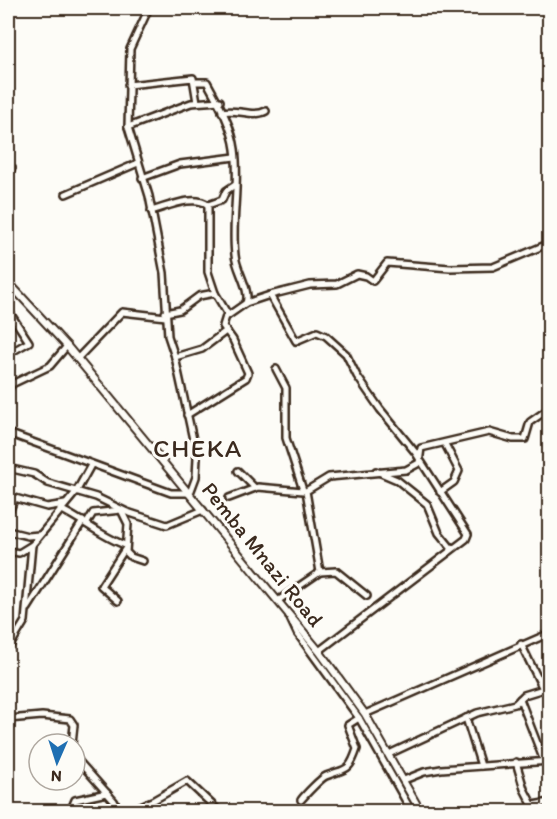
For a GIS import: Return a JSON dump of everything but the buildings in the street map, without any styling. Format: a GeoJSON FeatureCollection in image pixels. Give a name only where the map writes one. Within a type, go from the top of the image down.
{"type":"FeatureCollection","features":[{"type":"Feature","properties":{"kind":"main road","name":"Pemba Mnazi Road"},"geometry":{"type":"LineString","coordinates":[[8,282],[67,346],[319,651],[389,754],[421,812]]}},
{"type":"Feature","properties":{"kind":"street"},"geometry":{"type":"LineString","coordinates":[[8,434],[171,493],[190,493],[198,464],[175,357],[169,341],[165,315],[164,273],[151,211],[128,127],[131,45],[149,8]]}},
{"type":"Feature","properties":{"kind":"street"},"geometry":{"type":"LineString","coordinates":[[128,86],[191,78],[195,82],[197,102]]}},
{"type":"Feature","properties":{"kind":"street"},"geometry":{"type":"LineString","coordinates":[[195,82],[207,82],[220,101],[234,143],[236,157],[234,252],[239,276],[248,295],[246,303]]}},
{"type":"Feature","properties":{"kind":"street"},"geometry":{"type":"LineString","coordinates":[[128,127],[197,102],[220,101]]}},
{"type":"Feature","properties":{"kind":"street"},"geometry":{"type":"LineString","coordinates":[[222,112],[229,110],[259,114],[266,111]]}},
{"type":"Feature","properties":{"kind":"street"},"geometry":{"type":"LineString","coordinates":[[142,178],[180,164],[236,157]]}},
{"type":"Feature","properties":{"kind":"street"},"geometry":{"type":"LineString","coordinates":[[66,194],[138,163]]}},
{"type":"Feature","properties":{"kind":"street"},"geometry":{"type":"LineString","coordinates":[[151,211],[184,202],[202,202],[208,205],[222,200],[226,191],[234,186]]}},
{"type":"Feature","properties":{"kind":"street"},"geometry":{"type":"LineString","coordinates":[[187,415],[248,375],[233,340],[223,326],[226,310],[215,293],[208,272],[208,205]]}},
{"type":"Feature","properties":{"kind":"street"},"geometry":{"type":"LineString","coordinates":[[226,316],[246,303],[310,285],[337,284],[357,274],[373,281],[387,263],[450,268],[493,267],[549,243]]}},
{"type":"Feature","properties":{"kind":"street"},"geometry":{"type":"LineString","coordinates":[[77,359],[122,312],[165,315],[180,310],[192,298],[215,293]]}},
{"type":"Feature","properties":{"kind":"street"},"geometry":{"type":"LineString","coordinates":[[270,295],[296,341],[317,332],[341,348],[380,409],[420,459],[468,534],[452,549],[319,651]]}},
{"type":"Feature","properties":{"kind":"street"},"geometry":{"type":"LineString","coordinates":[[8,310],[30,342],[8,354]]}},
{"type":"Feature","properties":{"kind":"street"},"geometry":{"type":"LineString","coordinates":[[175,357],[202,349],[226,331]]}},
{"type":"Feature","properties":{"kind":"street"},"geometry":{"type":"LineString","coordinates":[[8,390],[10,386],[50,366],[67,346]]}},
{"type":"Feature","properties":{"kind":"street"},"geometry":{"type":"LineString","coordinates":[[276,369],[286,388],[286,438],[315,532],[320,572]]}},
{"type":"Feature","properties":{"kind":"street"},"geometry":{"type":"LineString","coordinates":[[229,498],[255,488],[304,492],[329,477],[406,470],[419,464],[420,449],[489,432],[513,439],[525,439],[530,422],[549,408]]}},
{"type":"Feature","properties":{"kind":"street"},"geometry":{"type":"LineString","coordinates":[[440,492],[454,482],[459,471],[445,444]]}},
{"type":"Feature","properties":{"kind":"street"},"geometry":{"type":"LineString","coordinates":[[8,551],[19,553],[32,545],[76,492],[91,465]]}},
{"type":"Feature","properties":{"kind":"street"},"geometry":{"type":"LineString","coordinates":[[8,468],[34,474],[48,483],[96,497],[121,510],[167,525],[203,510]]}},
{"type":"Feature","properties":{"kind":"street"},"geometry":{"type":"LineString","coordinates":[[238,471],[255,488]]}},
{"type":"Feature","properties":{"kind":"street"},"geometry":{"type":"LineString","coordinates":[[376,471],[397,480],[427,504],[439,533],[452,549]]}},
{"type":"Feature","properties":{"kind":"street"},"geometry":{"type":"LineString","coordinates":[[8,501],[15,498],[45,507],[65,504]]}},
{"type":"Feature","properties":{"kind":"street"},"geometry":{"type":"LineString","coordinates":[[8,514],[15,498]]}},
{"type":"Feature","properties":{"kind":"street"},"geometry":{"type":"LineString","coordinates":[[60,509],[125,547],[131,557],[143,561]]}},
{"type":"Feature","properties":{"kind":"street"},"geometry":{"type":"LineString","coordinates":[[8,649],[18,634],[27,610],[85,522],[93,513],[121,510]]}},
{"type":"Feature","properties":{"kind":"street"},"geometry":{"type":"LineString","coordinates":[[118,601],[101,586],[125,547],[128,524],[121,510]]}},
{"type":"Feature","properties":{"kind":"street"},"geometry":{"type":"LineString","coordinates":[[8,531],[28,536],[39,535]]}},
{"type":"Feature","properties":{"kind":"street"},"geometry":{"type":"LineString","coordinates":[[27,610],[32,545]]}},
{"type":"Feature","properties":{"kind":"street"},"geometry":{"type":"LineString","coordinates":[[279,600],[320,572],[336,571],[368,596]]}},
{"type":"Feature","properties":{"kind":"street"},"geometry":{"type":"LineString","coordinates":[[288,615],[297,633],[362,716],[412,812]]}},
{"type":"Feature","properties":{"kind":"street"},"geometry":{"type":"LineString","coordinates":[[301,800],[322,778],[342,772],[351,766],[357,746],[348,725],[362,716],[549,633]]}},
{"type":"Feature","properties":{"kind":"street"},"geometry":{"type":"LineString","coordinates":[[389,754],[466,718],[514,704],[546,688],[521,644]]}},
{"type":"Feature","properties":{"kind":"street"},"geometry":{"type":"LineString","coordinates":[[404,780],[424,771],[547,761],[520,699]]}},
{"type":"Feature","properties":{"kind":"street"},"geometry":{"type":"LineString","coordinates":[[8,719],[42,716],[70,719],[74,725],[73,732]]}},
{"type":"Feature","properties":{"kind":"street"},"geometry":{"type":"LineString","coordinates":[[466,718],[481,766]]}},
{"type":"Feature","properties":{"kind":"street"},"geometry":{"type":"LineString","coordinates":[[516,762],[524,789],[534,808],[549,802]]}},
{"type":"Feature","properties":{"kind":"street"},"geometry":{"type":"LineString","coordinates":[[87,770],[120,812]]}},
{"type":"Feature","properties":{"kind":"street"},"geometry":{"type":"LineString","coordinates":[[127,812],[154,800],[184,781],[193,784],[220,812]]}},
{"type":"Feature","properties":{"kind":"street"},"geometry":{"type":"LineString","coordinates":[[70,812],[72,802],[75,800],[107,793]]}},
{"type":"Feature","properties":{"kind":"district","name":"CHEKA"},"geometry":{"type":"Point","coordinates":[198,448]}}]}
